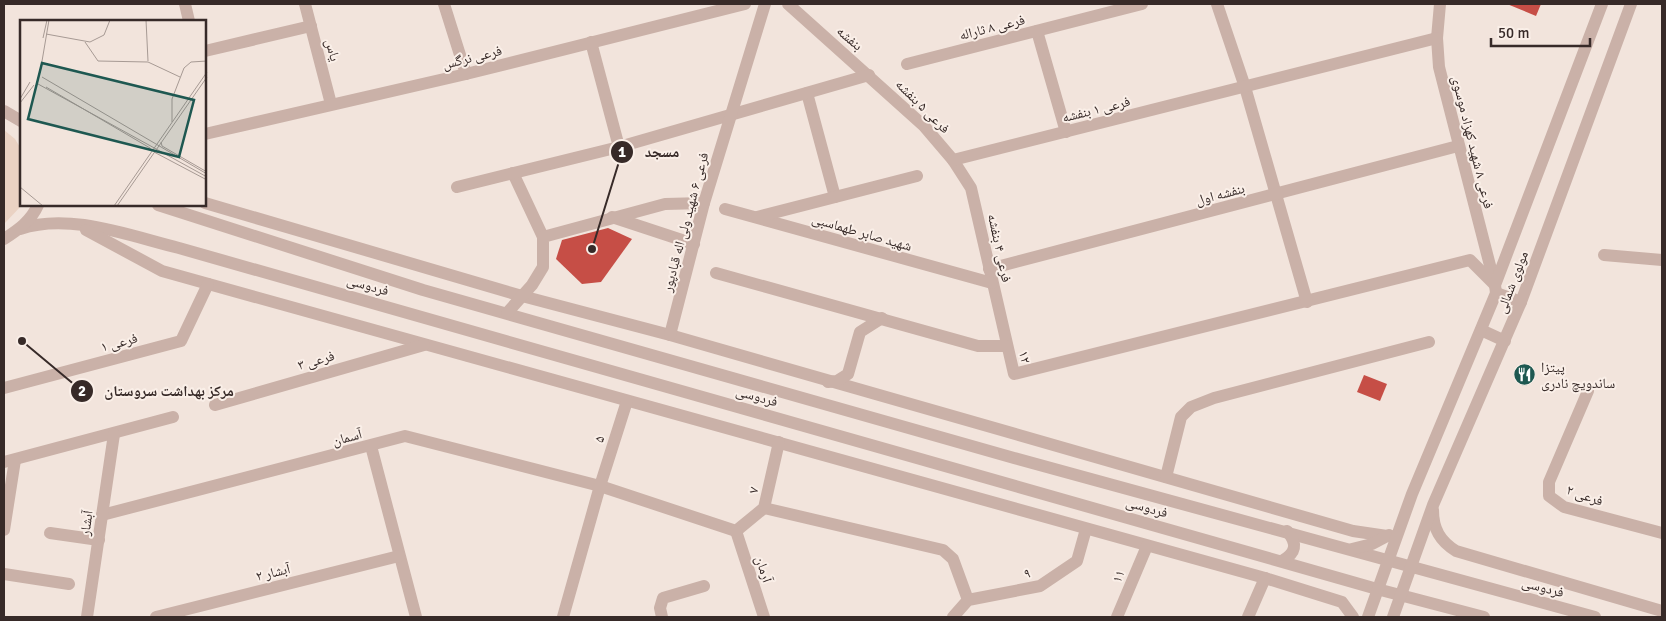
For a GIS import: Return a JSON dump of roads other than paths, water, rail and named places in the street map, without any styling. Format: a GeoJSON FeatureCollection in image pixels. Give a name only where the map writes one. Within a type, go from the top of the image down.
{"type":"FeatureCollection","features":[{"type":"Feature","properties":{"kind":"street"},"geometry":{"type":"LineString","coordinates":[[184,4],[189,20]]}},
{"type":"Feature","properties":{"kind":"street","name":"یاس"},"geometry":{"type":"LineString","coordinates":[[305,4],[331,104]]}},
{"type":"Feature","properties":{"kind":"street"},"geometry":{"type":"LineString","coordinates":[[444,4],[466,74]]}},
{"type":"Feature","properties":{"kind":"street","name":"فرعی نرگس"},"geometry":{"type":"LineString","coordinates":[[206,134],[466,74],[745,4]]}},
{"type":"Feature","properties":{"kind":"street","name":"فرعی ۶ شهید ولی اله قبادپور"},"geometry":{"type":"LineString","coordinates":[[670,335],[704,203],[729,116],[765,4]]}},
{"type":"Feature","properties":{"kind":"street","name":"بنفشه"},"geometry":{"type":"LineString","coordinates":[[788,4],[869,75]]}},
{"type":"Feature","properties":{"kind":"street","name":"فرعی ۸ ثاراله"},"geometry":{"type":"LineString","coordinates":[[907,64],[1142,4]]}},
{"type":"Feature","properties":{"kind":"street"},"geometry":{"type":"LineString","coordinates":[[1217,4],[1245,87],[1307,302],[1470,260],[1496,289],[1520,302]]}},
{"type":"Feature","properties":{"kind":"street","name":"فرعی ۸ شهید کهزاد موسوی"},"geometry":{"type":"LineString","coordinates":[[1440,4],[1437,38],[1439,67],[1496,289]]}},
{"type":"Feature","properties":{"kind":"street","name":"مولوی شمالی"},"geometry":{"type":"LineString","coordinates":[[1368,617],[1412,494],[1481,330],[1602,4]]}},
{"type":"Feature","properties":{"kind":"street","name":"مولوی شمالی"},"geometry":{"type":"LineString","coordinates":[[1393,617],[1433,505],[1505,341],[1631,4]]}},
{"type":"Feature","properties":{"kind":"street"},"geometry":{"type":"LineString","coordinates":[[206,51],[311,26]]}},
{"type":"Feature","properties":{"kind":"street"},"geometry":{"type":"LineString","coordinates":[[1037,31],[1066,132]]}},
{"type":"Feature","properties":{"kind":"street","name":"فرعی ۱ بنفشه"},"geometry":{"type":"LineString","coordinates":[[954,160],[1437,38]]}},
{"type":"Feature","properties":{"kind":"street"},"geometry":{"type":"LineString","coordinates":[[591,42],[619,147]]}},
{"type":"Feature","properties":{"kind":"street"},"geometry":{"type":"LineString","coordinates":[[457,187],[619,147],[869,75]]}},
{"type":"Feature","properties":{"kind":"street","name":"فرعی ۵ بنفشه"},"geometry":{"type":"LineString","coordinates":[[869,75],[924,126],[954,160]]}},
{"type":"Feature","properties":{"kind":"street"},"geometry":{"type":"LineString","coordinates":[[807,93],[835,197]]}},
{"type":"Feature","properties":{"kind":"street"},"geometry":{"type":"LineString","coordinates":[[5,109],[20,120]]}},
{"type":"Feature","properties":{"kind":"street","name":"بنفشه اول"},"geometry":{"type":"LineString","coordinates":[[990,269],[1458,146]]}},
{"type":"Feature","properties":{"kind":"street","name":"فرعی ۴ بنفشه"},"geometry":{"type":"LineString","coordinates":[[954,160],[971,188],[1007,346]]}},
{"type":"Feature","properties":{"kind":"street"},"geometry":{"type":"LineString","coordinates":[[507,313],[543,267],[543,237],[513,173]]}},
{"type":"Feature","properties":{"kind":"street"},"geometry":{"type":"LineString","coordinates":[[755,217],[917,176]]}},
{"type":"Feature","properties":{"kind":"street"},"geometry":{"type":"LineString","coordinates":[[206,203],[522,296],[670,335],[828,382],[1353,531],[1387,536]]}},
{"type":"Feature","properties":{"kind":"street"},"geometry":{"type":"LineString","coordinates":[[543,237],[665,204],[704,203]]}},
{"type":"Feature","properties":{"kind":"street"},"geometry":{"type":"LineString","coordinates":[[4,239],[20,229],[35,213],[38,206]]}},
{"type":"Feature","properties":{"kind":"street","name":"فردوسی"},"geometry":{"type":"LineString","coordinates":[[161,206],[423,290],[1014,458],[1287,531],[1595,617]]}},
{"type":"Feature","properties":{"kind":"street","name":"شهید صابر طهماسبی"},"geometry":{"type":"LineString","coordinates":[[725,210],[992,283]]}},
{"type":"Feature","properties":{"kind":"street"},"geometry":{"type":"LineString","coordinates":[[612,217],[694,244]]}},
{"type":"Feature","properties":{"kind":"street"},"geometry":{"type":"LineString","coordinates":[[70,222],[162,270],[1265,578],[1342,602],[1353,617]]}},
{"type":"Feature","properties":{"kind":"street","name":"فردوسی"},"geometry":{"type":"LineString","coordinates":[[20,229],[47,223],[70,222],[179,248],[1377,589],[1484,617]]}},
{"type":"Feature","properties":{"kind":"street"},"geometry":{"type":"LineString","coordinates":[[1604,255],[1662,260]]}},
{"type":"Feature","properties":{"kind":"street"},"geometry":{"type":"LineString","coordinates":[[716,273],[978,346],[1007,346]]}},
{"type":"Feature","properties":{"kind":"street","name":"فرعی ۱"},"geometry":{"type":"LineString","coordinates":[[4,388],[181,341],[208,284]]}},
{"type":"Feature","properties":{"kind":"street","name":"۱۲"},"geometry":{"type":"LineString","coordinates":[[1007,346],[1014,374],[1307,302]]}},
{"type":"Feature","properties":{"kind":"street"},"geometry":{"type":"LineString","coordinates":[[828,382],[837,381],[848,374],[860,332],[882,318]]}},
{"type":"Feature","properties":{"kind":"street"},"geometry":{"type":"LineString","coordinates":[[1481,330],[1505,341]]}},
{"type":"Feature","properties":{"kind":"street"},"geometry":{"type":"LineString","coordinates":[[1166,477],[1181,417],[1191,407],[1214,398],[1429,342]]}},
{"type":"Feature","properties":{"kind":"street","name":"فرعی ۳"},"geometry":{"type":"LineString","coordinates":[[215,405],[425,344]]}},
{"type":"Feature","properties":{"kind":"street"},"geometry":{"type":"LineString","coordinates":[[731,377],[739,356]]}},
{"type":"Feature","properties":{"kind":"street","name":"فرعی ۲"},"geometry":{"type":"LineString","coordinates":[[1588,392],[1550,482],[1549,496],[1564,507],[1662,534]]}},
{"type":"Feature","properties":{"kind":"street","name":"۵"},"geometry":{"type":"LineString","coordinates":[[563,617],[600,486],[627,401]]}},
{"type":"Feature","properties":{"kind":"street"},"geometry":{"type":"LineString","coordinates":[[4,530],[9,461],[172,417]]}},
{"type":"Feature","properties":{"kind":"street","name":"آبشار"},"geometry":{"type":"LineString","coordinates":[[87,617],[114,434]]}},
{"type":"Feature","properties":{"kind":"street","name":"آسمان"},"geometry":{"type":"LineString","coordinates":[[102,515],[405,436],[600,486],[736,530]]}},
{"type":"Feature","properties":{"kind":"street","name":"۷"},"geometry":{"type":"LineString","coordinates":[[736,530],[764,508],[779,442]]}},
{"type":"Feature","properties":{"kind":"street"},"geometry":{"type":"LineString","coordinates":[[371,446],[398,556],[416,617]]}},
{"type":"Feature","properties":{"kind":"street"},"geometry":{"type":"LineString","coordinates":[[1433,505],[1436,531],[1444,542],[1456,551],[1662,611]]}},
{"type":"Feature","properties":{"kind":"street"},"geometry":{"type":"LineString","coordinates":[[764,508],[943,550],[953,559],[968,600],[953,617]]}},
{"type":"Feature","properties":{"kind":"street"},"geometry":{"type":"LineString","coordinates":[[1349,549],[1372,544],[1387,536],[1403,521]]}},
{"type":"Feature","properties":{"kind":"street","name":"۹"},"geometry":{"type":"LineString","coordinates":[[968,600],[1040,586],[1076,561],[1086,529]]}},
{"type":"Feature","properties":{"kind":"street","name":"آرمان"},"geometry":{"type":"LineString","coordinates":[[736,530],[764,617]]}},
{"type":"Feature","properties":{"kind":"street"},"geometry":{"type":"LineString","coordinates":[[1282,562],[1294,550],[1294,538],[1287,531]]}},
{"type":"Feature","properties":{"kind":"street"},"geometry":{"type":"LineString","coordinates":[[50,533],[99,540]]}},
{"type":"Feature","properties":{"kind":"street","name":"۱۱"},"geometry":{"type":"LineString","coordinates":[[1117,617],[1147,546]]}},
{"type":"Feature","properties":{"kind":"street","name":"آبشار ۲"},"geometry":{"type":"LineString","coordinates":[[156,617],[187,614],[398,556]]}},
{"type":"Feature","properties":{"kind":"street"},"geometry":{"type":"LineString","coordinates":[[4,574],[69,584]]}},
{"type":"Feature","properties":{"kind":"street"},"geometry":{"type":"LineString","coordinates":[[1248,617],[1265,578]]}},
{"type":"Feature","properties":{"kind":"street"},"geometry":{"type":"LineString","coordinates":[[662,617],[660,608],[663,598],[704,586]]}},
{"type":"Feature","properties":{"kind":"place","name":"مسجد"},"geometry":{"type":"Point","coordinates":[592,249]}},
{"type":"Feature","properties":{"kind":"place","name":"مرکز بهداشت سروستان"},"geometry":{"type":"Point","coordinates":[22,341]}},
{"type":"Feature","properties":{"kind":"place","name":"پیتزا ساندویچ نادری"},"geometry":{"type":"Point","coordinates":[1525,375]}}]}
